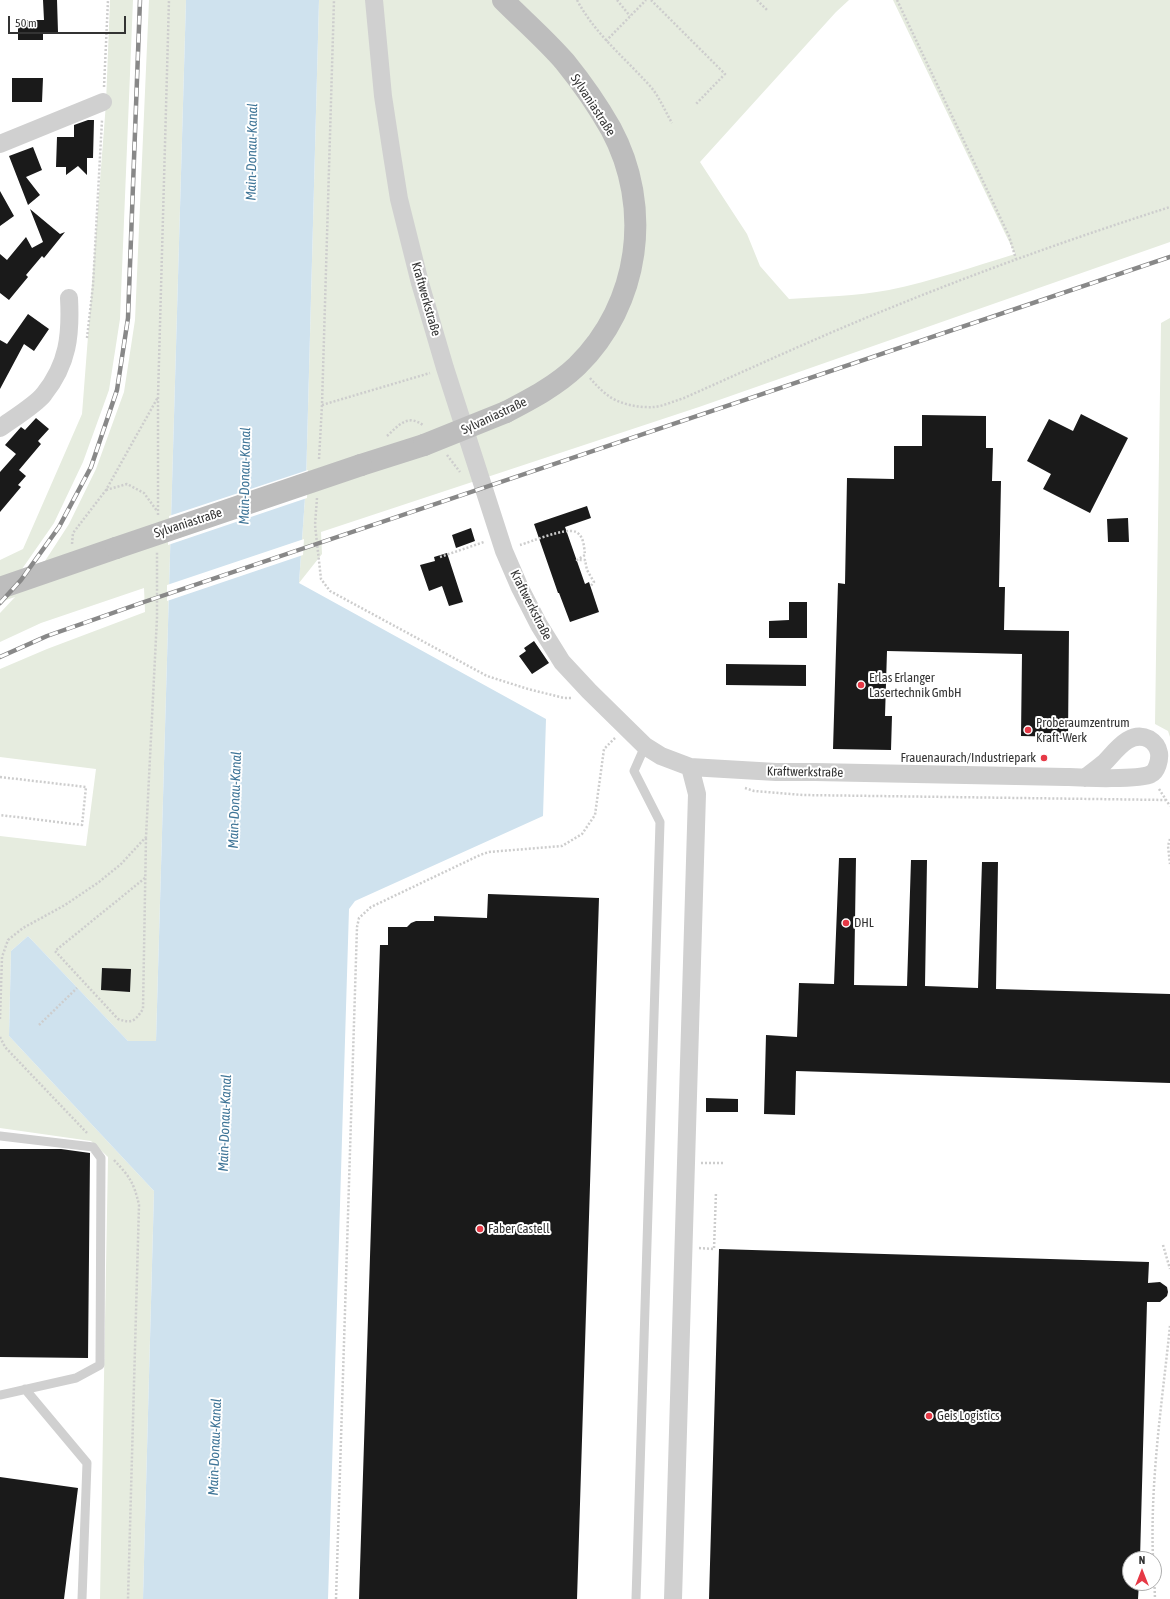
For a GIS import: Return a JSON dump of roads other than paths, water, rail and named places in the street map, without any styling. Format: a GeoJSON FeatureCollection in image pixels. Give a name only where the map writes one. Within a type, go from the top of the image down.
{"type":"FeatureCollection","features":[{"type":"Feature","properties":{"kind":"street","name":"Kraftwerkstraße"},"geometry":{"type":"LineString","coordinates":[[374,0],[383,96],[399,199],[420,283],[445,368],[504,550],[520,588],[539,625],[562,662],[645,746],[661,756],[690,767],[776,772],[1085,778]]}},
{"type":"Feature","properties":{"kind":"street","name":"Sylvaniastraße"},"geometry":{"type":"LineString","coordinates":[[0,588],[424,445],[506,412],[538,395],[577,366],[605,330],[623,298],[633,263],[635,246],[634,198],[626,165],[612,130],[591,97],[565,62],[503,0]]}},
{"type":"Feature","properties":{"kind":"street"},"geometry":{"type":"LineString","coordinates":[[0,144],[103,102]]}},
{"type":"Feature","properties":{"kind":"street"},"geometry":{"type":"LineString","coordinates":[[0,428],[44,395],[59,370],[67,348],[70,323],[69,298]]}},
{"type":"Feature","properties":{"kind":"street"},"geometry":{"type":"LineString","coordinates":[[673,1599],[685,1248],[697,794],[690,767]]}},
{"type":"Feature","properties":{"kind":"lane"},"geometry":{"type":"LineString","coordinates":[[636,1599],[660,822],[634,771],[645,746]]}},
{"type":"Feature","properties":{"kind":"lane"},"geometry":{"type":"LineString","coordinates":[[0,1136],[92,1147],[101,1158],[100,1365],[76,1378],[0,1395]]}},
{"type":"Feature","properties":{"kind":"lane"},"geometry":{"type":"LineString","coordinates":[[25,1389],[87,1463],[82,1599]]}},
{"type":"Feature","properties":{"kind":"water","name":"Main-Donau-Kanal"},"geometry":{"type":"Polygon","coordinates":[[[186,0],[319,0],[306,483],[299,583],[546,719],[543,816],[355,901],[349,909],[328,1599],[143,1599],[154,1191],[9,1036],[11,951],[28,936],[128,1041],[156,1041],[186,0]]]}},
{"type":"Feature","properties":{"kind":"railway"},"geometry":{"type":"LineString","coordinates":[[0,603],[21,580],[59,527],[91,467],[117,390],[128,318],[140,0]]}},
{"type":"Feature","properties":{"kind":"railway"},"geometry":{"type":"LineString","coordinates":[[0,657],[47,636],[144,602],[1170,257]]}},
{"type":"Feature","properties":{"kind":"place","name":"Erlas Erlanger Lasertechnik GmbH"},"geometry":{"type":"Point","coordinates":[861,685]}},
{"type":"Feature","properties":{"kind":"place","name":"Proberaumzentrum Kraft-Werk"},"geometry":{"type":"Point","coordinates":[1028,730]}},
{"type":"Feature","properties":{"kind":"place","name":"Frauenaurach/Industriepark"},"geometry":{"type":"Point","coordinates":[1044,758]}},
{"type":"Feature","properties":{"kind":"place","name":"DHL"},"geometry":{"type":"Point","coordinates":[846,923]}},
{"type":"Feature","properties":{"kind":"place","name":"Faber Castell"},"geometry":{"type":"Point","coordinates":[480,1229]}},
{"type":"Feature","properties":{"kind":"place","name":"Geis Logistics"},"geometry":{"type":"Point","coordinates":[929,1416]}}]}
